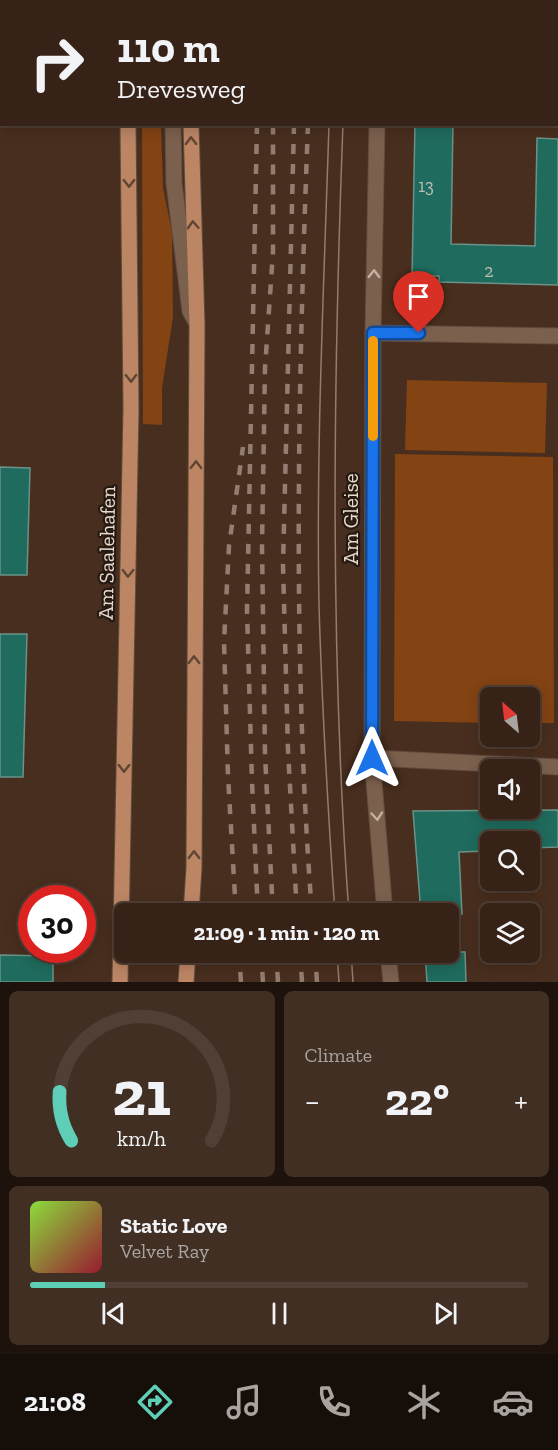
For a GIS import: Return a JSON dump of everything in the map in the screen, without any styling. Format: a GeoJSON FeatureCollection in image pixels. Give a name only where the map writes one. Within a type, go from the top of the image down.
{"type":"FeatureCollection","features":[{"type":"Feature","properties":{"kind":"main road","name":"Am Saalehafen"},"geometry":{"type":"LineString","coordinates":[[120,982],[131,409],[128,126]]}},
{"type":"Feature","properties":{"kind":"main road"},"geometry":{"type":"LineString","coordinates":[[191,126],[197,325],[194,868],[192,903]]}},
{"type":"Feature","properties":{"kind":"main road"},"geometry":{"type":"LineString","coordinates":[[186,982],[188,963]]}},
{"type":"Feature","properties":{"kind":"street"},"geometry":{"type":"LineString","coordinates":[[173,126],[174,183],[190,311],[197,325]]}},
{"type":"Feature","properties":{"kind":"street","name":"Am Gleise"},"geometry":{"type":"LineString","coordinates":[[377,126],[373,333],[372,758],[384,903]]}},
{"type":"Feature","properties":{"kind":"street"},"geometry":{"type":"LineString","coordinates":[[373,333],[558,336]]}},
{"type":"Feature","properties":{"kind":"street"},"geometry":{"type":"LineString","coordinates":[[372,758],[558,767]]}},
{"type":"Feature","properties":{"kind":"street"},"geometry":{"type":"LineString","coordinates":[[389,963],[391,982]]}},
{"type":"Feature","properties":{"kind":"shaded area"},"geometry":{"type":"Polygon","coordinates":[[[142,126],[161,126],[163,188],[172,232],[173,317],[162,388],[162,425],[143,424],[142,126]]]}},
{"type":"Feature","properties":{"kind":"shaded area"},"geometry":{"type":"Polygon","coordinates":[[[407,380],[547,383],[545,453],[405,450],[407,380]]]}},
{"type":"Feature","properties":{"kind":"shaded area"},"geometry":{"type":"Polygon","coordinates":[[[395,454],[553,457],[554,723],[540,723],[540,687],[480,687],[480,723],[394,721],[395,454]]]}},
{"type":"Feature","properties":{"kind":"building"},"geometry":{"type":"Polygon","coordinates":[[[415,126],[453,126],[451,244],[535,246],[537,138],[558,139],[558,285],[439,282],[439,276],[412,276],[415,126]]]}},
{"type":"Feature","properties":{"kind":"building"},"geometry":{"type":"Polygon","coordinates":[[[0,467],[30,468],[27,575],[0,575],[0,467]]]}},
{"type":"Feature","properties":{"kind":"building"},"geometry":{"type":"Polygon","coordinates":[[[0,634],[27,634],[23,777],[0,777],[0,634]]]}},
{"type":"Feature","properties":{"kind":"building"},"geometry":{"type":"Polygon","coordinates":[[[540,810],[558,810],[558,847],[540,848],[540,831],[480,831],[480,851],[459,852],[462,914],[459,914],[459,903],[420,903],[413,811],[480,811],[480,819],[540,819],[540,810]]]}},
{"type":"Feature","properties":{"kind":"building"},"geometry":{"type":"Polygon","coordinates":[[[459,952],[465,952],[466,982],[427,982],[426,963],[459,963],[459,952]]]}},
{"type":"Feature","properties":{"kind":"building"},"geometry":{"type":"Polygon","coordinates":[[[0,955],[18,955],[18,963],[53,963],[53,982],[0,982],[0,955]]]}},
{"type":"Feature","properties":{"kind":"tram line"},"geometry":{"type":"LineString","coordinates":[[329,126],[318,545],[322,682],[334,903]]}},
{"type":"Feature","properties":{"kind":"tram line"},"geometry":{"type":"LineString","coordinates":[[343,126],[335,421],[335,519],[339,716],[348,903]]}},
{"type":"Feature","properties":{"kind":"tram line"},"geometry":{"type":"LineString","coordinates":[[338,963],[339,982]]}},
{"type":"Feature","properties":{"kind":"tram line"},"geometry":{"type":"LineString","coordinates":[[352,963],[353,982]]}},
{"type":"Feature","properties":{"kind":"railway"},"geometry":{"type":"LineString","coordinates":[[257,126],[247,610],[258,903]]}},
{"type":"Feature","properties":{"kind":"railway"},"geometry":{"type":"LineString","coordinates":[[272,903],[265,755],[262,545],[265,368],[273,252],[273,126]]}},
{"type":"Feature","properties":{"kind":"railway"},"geometry":{"type":"LineString","coordinates":[[294,126],[283,565],[288,750],[296,903]]}},
{"type":"Feature","properties":{"kind":"railway"},"geometry":{"type":"LineString","coordinates":[[308,126],[300,421],[299,618],[311,903]]}},
{"type":"Feature","properties":{"kind":"railway"},"geometry":{"type":"LineString","coordinates":[[235,903],[228,776],[224,642],[229,546],[243,447]]}},
{"type":"Feature","properties":{"kind":"railway"},"geometry":{"type":"LineString","coordinates":[[240,963],[241,982]]}},
{"type":"Feature","properties":{"kind":"railway"},"geometry":{"type":"LineString","coordinates":[[262,963],[263,982]]}},
{"type":"Feature","properties":{"kind":"railway"},"geometry":{"type":"LineString","coordinates":[[277,963],[278,982]]}},
{"type":"Feature","properties":{"kind":"railway"},"geometry":{"type":"LineString","coordinates":[[301,963],[302,982]]}},
{"type":"Feature","properties":{"kind":"railway"},"geometry":{"type":"LineString","coordinates":[[316,963],[317,982]]}},
{"type":"Feature","properties":{"kind":"slow traffic"},"geometry":{"type":"LineString","coordinates":[[373,341],[373,436]]}},
{"type":"Feature","properties":{"kind":"route"},"geometry":{"type":"LineString","coordinates":[[372,758],[373,333],[419,333]]}}]}
